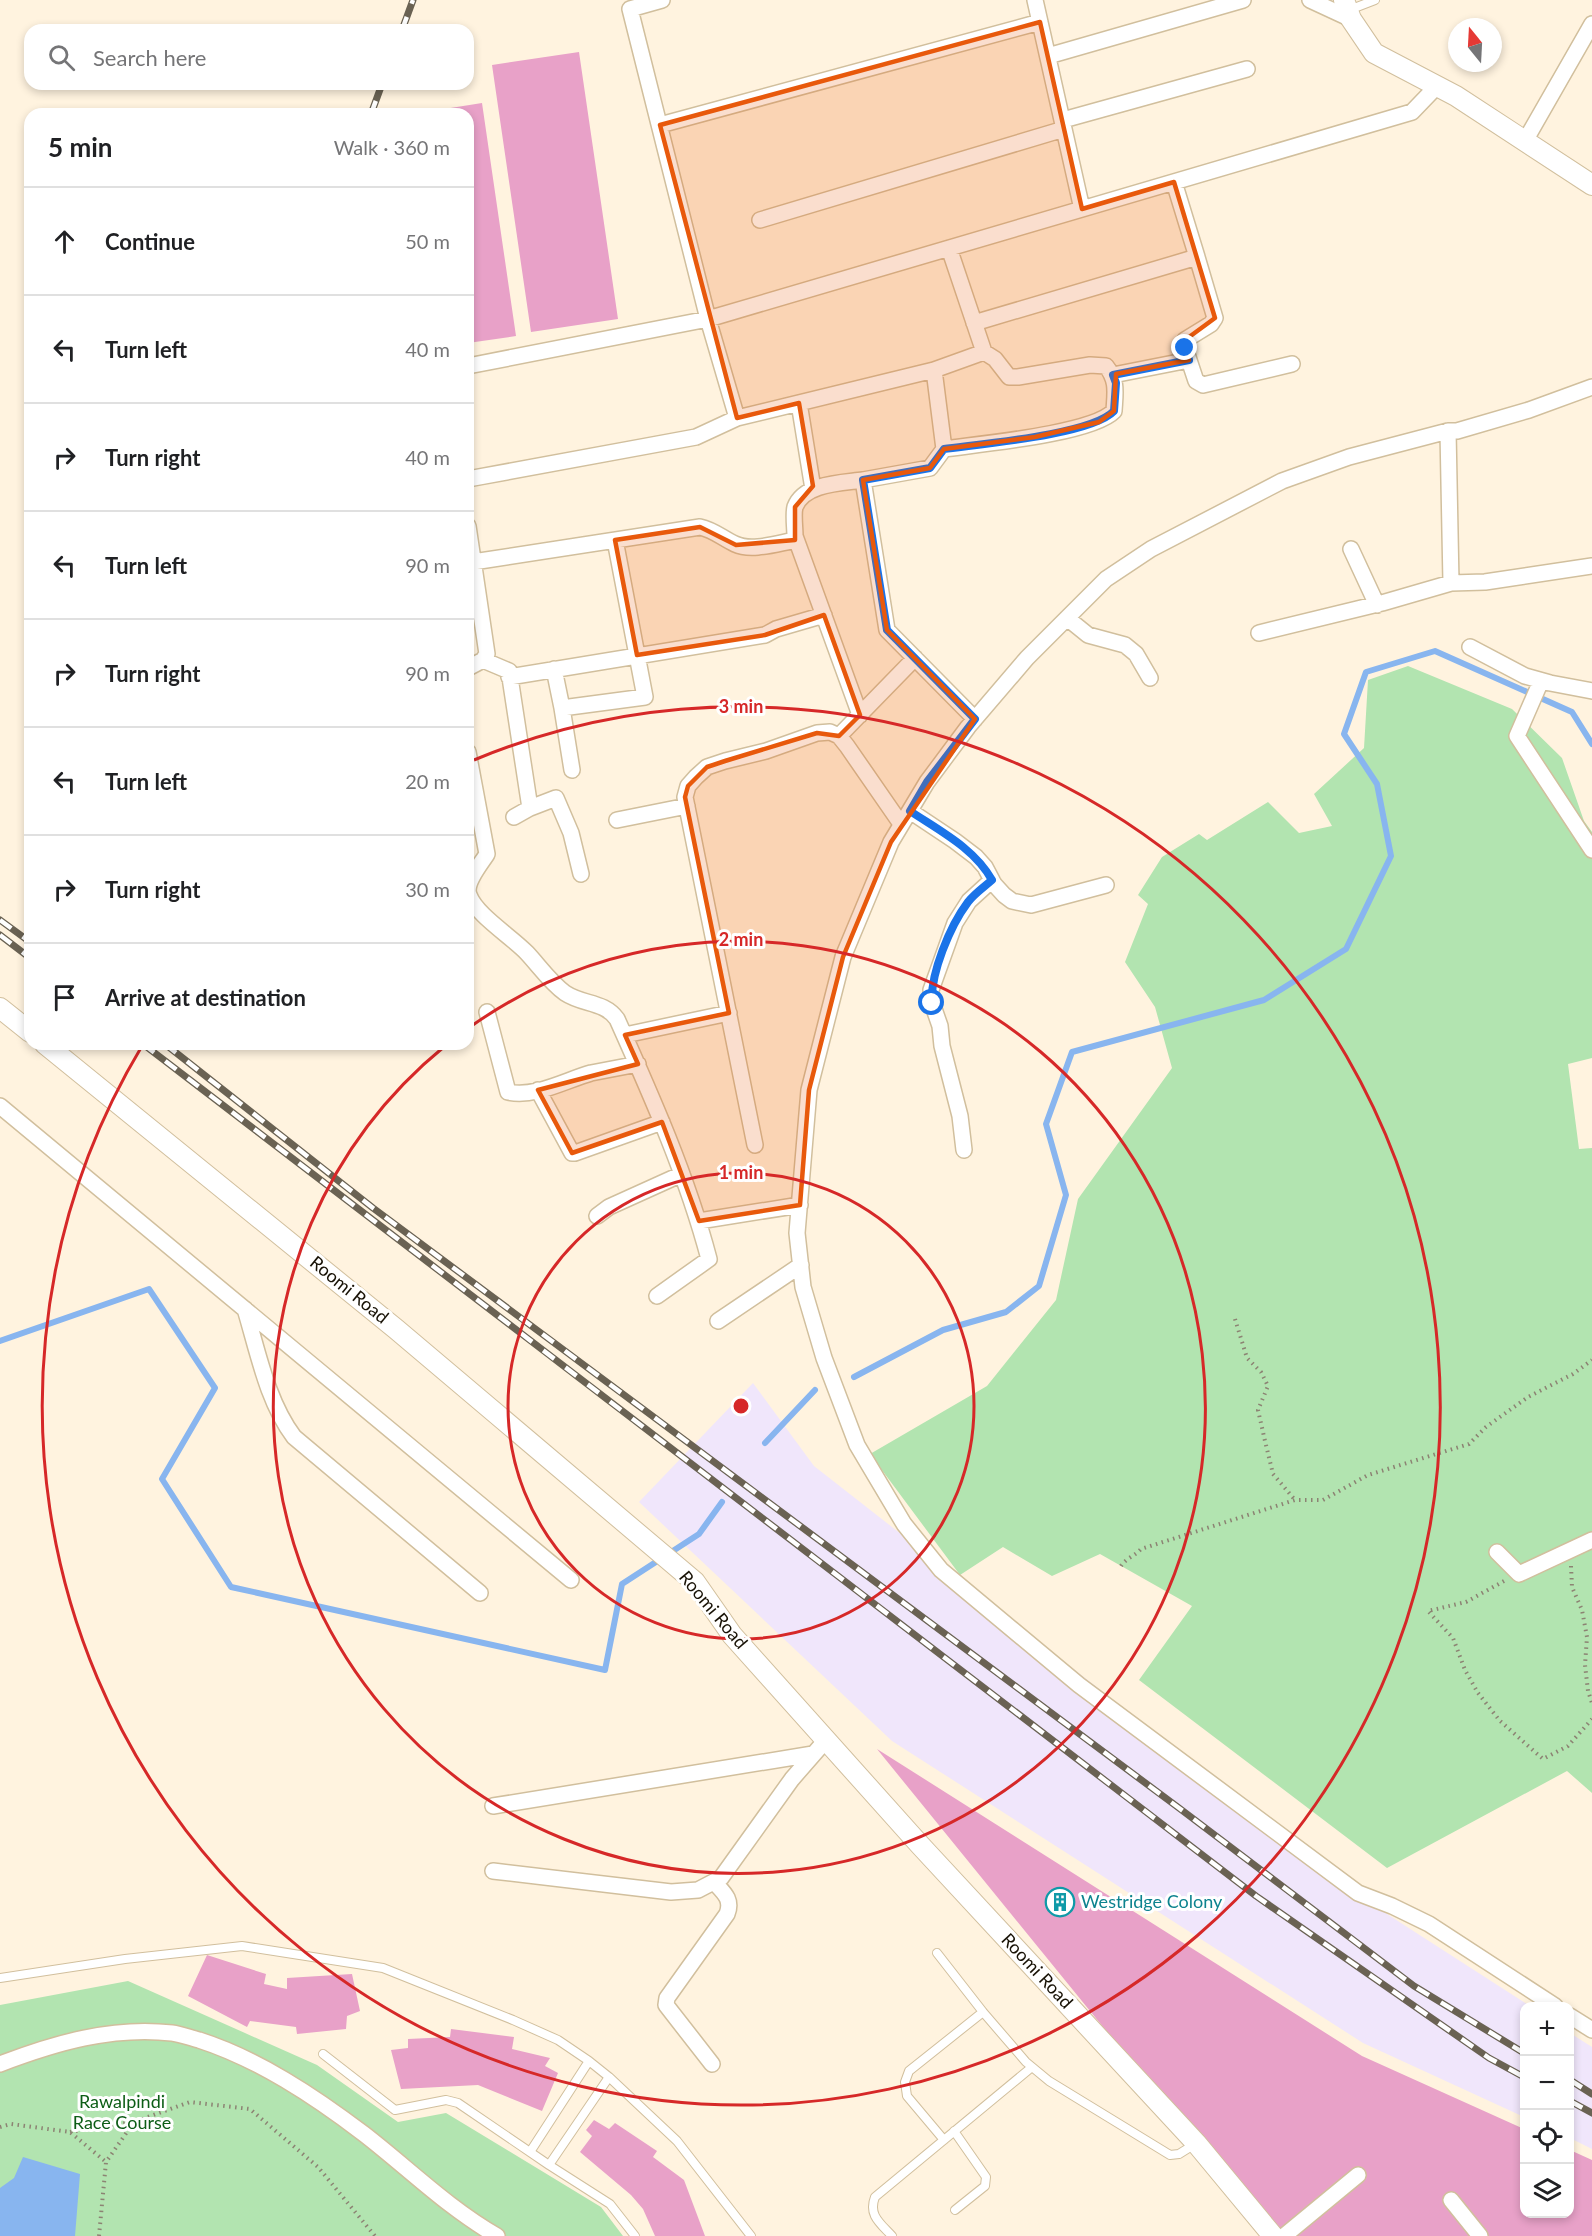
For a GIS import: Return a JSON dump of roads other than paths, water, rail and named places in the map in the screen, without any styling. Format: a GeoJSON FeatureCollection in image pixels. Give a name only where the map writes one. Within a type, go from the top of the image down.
{"type":"FeatureCollection","features":[{"type":"Feature","properties":{"kind":"street"},"geometry":{"type":"LineString","coordinates":[[662,0],[629,4],[708,319],[737,418]]}},
{"type":"Feature","properties":{"kind":"street"},"geometry":{"type":"LineString","coordinates":[[1035,0],[1082,209]]}},
{"type":"Feature","properties":{"kind":"street"},"geometry":{"type":"LineString","coordinates":[[1048,56],[1243,0]]}},
{"type":"Feature","properties":{"kind":"street"},"geometry":{"type":"LineString","coordinates":[[1310,0],[1347,10],[1374,53],[1456,96],[1592,184]]}},
{"type":"Feature","properties":{"kind":"street"},"geometry":{"type":"LineString","coordinates":[[660,125],[1040,22]]}},
{"type":"Feature","properties":{"kind":"street"},"geometry":{"type":"LineString","coordinates":[[1526,141],[1592,24]]}},
{"type":"Feature","properties":{"kind":"street"},"geometry":{"type":"LineString","coordinates":[[760,220],[1247,69]]}},
{"type":"Feature","properties":{"kind":"street"},"geometry":{"type":"LineString","coordinates":[[474,365],[708,319],[1413,112],[1437,87]]}},
{"type":"Feature","properties":{"kind":"street"},"geometry":{"type":"LineString","coordinates":[[1174,182],[1215,318],[1211,324],[1185,340],[1185,348],[1196,381],[1203,385],[1292,364]]}},
{"type":"Feature","properties":{"kind":"street"},"geometry":{"type":"LineString","coordinates":[[944,449],[1035,437],[1099,422],[1114,411],[1116,383],[1106,366],[1090,364],[1018,378],[1009,377],[995,359],[984,352],[949,248]]}},
{"type":"Feature","properties":{"kind":"street"},"geometry":{"type":"LineString","coordinates":[[974,323],[1197,257]]}},
{"type":"Feature","properties":{"kind":"street"},"geometry":{"type":"LineString","coordinates":[[474,477],[696,437],[737,418],[934,370],[984,352]]}},
{"type":"Feature","properties":{"kind":"street"},"geometry":{"type":"LineString","coordinates":[[1113,375],[1189,360]]}},
{"type":"Feature","properties":{"kind":"street"},"geometry":{"type":"LineString","coordinates":[[860,715],[796,540],[795,507],[808,491],[813,489],[930,468],[944,449],[934,370]]}},
{"type":"Feature","properties":{"kind":"street"},"geometry":{"type":"LineString","coordinates":[[1547,2002],[1429,1924],[1358,1893],[1079,1685],[941,1570],[903,1524],[857,1445],[824,1358],[803,1287],[797,1233],[809,1090],[843,957],[891,842],[927,782],[1026,658],[1106,579],[1151,549],[1282,481],[1349,457],[1448,431],[1458,431],[1529,410],[1592,387]]}},
{"type":"Feature","properties":{"kind":"street"},"geometry":{"type":"LineString","coordinates":[[800,403],[813,489]]}},
{"type":"Feature","properties":{"kind":"street"},"geometry":{"type":"LineString","coordinates":[[1448,431],[1451,583]]}},
{"type":"Feature","properties":{"kind":"street"},"geometry":{"type":"LineString","coordinates":[[863,480],[887,630],[975,719]]}},
{"type":"Feature","properties":{"kind":"street"},"geometry":{"type":"LineString","coordinates":[[474,665],[488,654],[474,562],[700,527],[710,529],[736,545],[753,547],[796,540]]}},
{"type":"Feature","properties":{"kind":"street"},"geometry":{"type":"LineString","coordinates":[[562,708],[645,697],[615,540]]}},
{"type":"Feature","properties":{"kind":"street"},"geometry":{"type":"LineString","coordinates":[[1351,549],[1377,604]]}},
{"type":"Feature","properties":{"kind":"street"},"geometry":{"type":"LineString","coordinates":[[1259,633],[1451,583],[1485,582],[1592,566]]}},
{"type":"Feature","properties":{"kind":"street"},"geometry":{"type":"LineString","coordinates":[[509,677],[765,635],[776,629],[824,615]]}},
{"type":"Feature","properties":{"kind":"street"},"geometry":{"type":"LineString","coordinates":[[1066,618],[1088,635],[1125,645],[1136,654],[1150,678]]}},
{"type":"Feature","properties":{"kind":"street"},"geometry":{"type":"LineString","coordinates":[[1470,647],[1525,676],[1592,691]]}},
{"type":"Feature","properties":{"kind":"street"},"geometry":{"type":"LineString","coordinates":[[839,736],[915,658]]}},
{"type":"Feature","properties":{"kind":"street"},"geometry":{"type":"LineString","coordinates":[[483,660],[509,671],[530,808]]}},
{"type":"Feature","properties":{"kind":"street"},"geometry":{"type":"LineString","coordinates":[[554,669],[572,770]]}},
{"type":"Feature","properties":{"kind":"street"},"geometry":{"type":"LineString","coordinates":[[1541,681],[1517,736],[1592,850]]}},
{"type":"Feature","properties":{"kind":"street"},"geometry":{"type":"LineString","coordinates":[[755,1145],[685,797],[688,786],[707,767],[766,751],[817,733],[830,732],[839,736],[906,818],[955,841],[976,857],[1004,895],[1012,901],[1031,904],[1106,885]]}},
{"type":"Feature","properties":{"kind":"street"},"geometry":{"type":"LineString","coordinates":[[474,784],[487,854],[474,876]]}},
{"type":"Feature","properties":{"kind":"street"},"geometry":{"type":"LineString","coordinates":[[514,818],[530,808],[556,798],[571,833],[581,874]]}},
{"type":"Feature","properties":{"kind":"street"},"geometry":{"type":"LineString","coordinates":[[617,820],[687,806]]}},
{"type":"Feature","properties":{"kind":"street"},"geometry":{"type":"LineString","coordinates":[[964,1150],[960,1116],[942,1046],[940,1026],[932,1003],[931,990],[955,923],[969,901],[992,880]]}},
{"type":"Feature","properties":{"kind":"street"},"geometry":{"type":"LineString","coordinates":[[474,902],[482,913],[527,953],[544,974],[567,994],[610,1009],[625,1035],[682,1174],[710,1258],[657,1296]]}},
{"type":"Feature","properties":{"kind":"street"},"geometry":{"type":"LineString","coordinates":[[487,1011],[508,1092],[516,1094],[538,1090],[590,1074],[638,1064]]}},
{"type":"Feature","properties":{"kind":"street"},"geometry":{"type":"LineString","coordinates":[[2,1013],[24,1028]]}},
{"type":"Feature","properties":{"kind":"street"},"geometry":{"type":"LineString","coordinates":[[625,1035],[729,1013]]}},
{"type":"Feature","properties":{"kind":"street","name":"Roomi Road"},"geometry":{"type":"LineString","coordinates":[[52,1050],[396,1329],[695,1582],[732,1635],[820,1747],[920,1845],[1196,2143],[1274,2236]]}},
{"type":"Feature","properties":{"kind":"street"},"geometry":{"type":"LineString","coordinates":[[538,1090],[572,1152],[575,1153],[662,1122]]}},
{"type":"Feature","properties":{"kind":"street"},"geometry":{"type":"LineString","coordinates":[[0,1106],[572,1580]]}},
{"type":"Feature","properties":{"kind":"street"},"geometry":{"type":"LineString","coordinates":[[597,1216],[609,1207],[682,1174]]}},
{"type":"Feature","properties":{"kind":"street"},"geometry":{"type":"LineString","coordinates":[[699,1221],[800,1205]]}},
{"type":"Feature","properties":{"kind":"street"},"geometry":{"type":"LineString","coordinates":[[718,1320],[801,1264]]}},
{"type":"Feature","properties":{"kind":"street"},"geometry":{"type":"LineString","coordinates":[[245,1309],[270,1391],[282,1421],[294,1437],[480,1593]]}},
{"type":"Feature","properties":{"kind":"street"},"geometry":{"type":"LineString","coordinates":[[1497,1552],[1519,1574],[1592,1540]]}},
{"type":"Feature","properties":{"kind":"street"},"geometry":{"type":"LineString","coordinates":[[493,1806],[820,1747]]}},
{"type":"Feature","properties":{"kind":"street"},"geometry":{"type":"LineString","coordinates":[[493,1871],[671,1892],[698,1890],[721,1878],[792,1779],[820,1747]]}},
{"type":"Feature","properties":{"kind":"street"},"geometry":{"type":"LineString","coordinates":[[712,2064],[666,2005],[667,1998],[727,1914],[730,1906],[728,1897],[714,1882]]}},
{"type":"Feature","properties":{"kind":"street"},"geometry":{"type":"LineString","coordinates":[[1574,2019],[1592,2030]]}},
{"type":"Feature","properties":{"kind":"street"},"geometry":{"type":"LineString","coordinates":[[0,2064],[78,2039],[118,2032],[174,2033],[214,2045],[246,2059],[291,2084],[363,2133],[474,2223],[497,2236]]}},
{"type":"Feature","properties":{"kind":"street"},"geometry":{"type":"LineString","coordinates":[[1284,2236],[1358,2175]]}},
{"type":"Feature","properties":{"kind":"street"},"geometry":{"type":"LineString","coordinates":[[1451,2200],[1480,2236]]}},
{"type":"Feature","properties":{"kind":"lane"},"geometry":{"type":"LineString","coordinates":[[1347,10],[1375,0]]}},
{"type":"Feature","properties":{"kind":"lane"},"geometry":{"type":"LineString","coordinates":[[0,1978],[125,1959],[242,1946],[383,1968],[558,2040],[589,2061],[677,2141],[751,2236]]}},
{"type":"Feature","properties":{"kind":"lane"},"geometry":{"type":"LineString","coordinates":[[937,1953],[982,2012],[1032,2067],[1049,2081],[1170,2155],[1179,2154],[1196,2143]]}},
{"type":"Feature","properties":{"kind":"lane"},"geometry":{"type":"LineString","coordinates":[[944,2140],[907,2096],[905,2082],[909,2071],[982,2012]]}},
{"type":"Feature","properties":{"kind":"lane"},"geometry":{"type":"LineString","coordinates":[[323,2054],[391,2108],[400,2110],[452,2101],[610,2204],[634,2236]]}},
{"type":"Feature","properties":{"kind":"lane"},"geometry":{"type":"LineString","coordinates":[[530,2152],[589,2061]]}},
{"type":"Feature","properties":{"kind":"lane"},"geometry":{"type":"LineString","coordinates":[[892,2236],[875,2217],[872,2206],[875,2197],[1032,2067]]}},
{"type":"Feature","properties":{"kind":"lane"},"geometry":{"type":"LineString","coordinates":[[549,2165],[609,2077]]}},
{"type":"Feature","properties":{"kind":"lane"},"geometry":{"type":"LineString","coordinates":[[954,2131],[986,2177],[985,2186],[955,2210]]}},
{"type":"Feature","properties":{"kind":"water"},"geometry":{"type":"Polygon","coordinates":[[[23,2157],[80,2174],[75,2236],[0,2236],[0,2188],[14,2178],[23,2157]]]}},
{"type":"Feature","properties":{"kind":"waterway"},"geometry":{"type":"LineString","coordinates":[[854,1377],[943,1330],[1006,1312],[1039,1286],[1066,1195],[1046,1124],[1072,1052],[1264,1000],[1346,949],[1391,856],[1377,784],[1344,734],[1366,672],[1435,651],[1572,712],[1592,744]]}},
{"type":"Feature","properties":{"kind":"waterway"},"geometry":{"type":"LineString","coordinates":[[0,1341],[149,1289],[215,1388],[162,1479],[231,1587],[605,1670],[622,1584],[699,1534],[722,1502]]}},
{"type":"Feature","properties":{"kind":"waterway"},"geometry":{"type":"LineString","coordinates":[[765,1443],[815,1390]]}},
{"type":"Feature","properties":{"kind":"railway"},"geometry":{"type":"LineString","coordinates":[[404,24],[413,0]]}},
{"type":"Feature","properties":{"kind":"railway"},"geometry":{"type":"LineString","coordinates":[[373,108],[380,90]]}},
{"type":"Feature","properties":{"kind":"railway"},"geometry":{"type":"LineString","coordinates":[[0,920],[24,938]]}},
{"type":"Feature","properties":{"kind":"railway"},"geometry":{"type":"LineString","coordinates":[[0,935],[24,953]]}},
{"type":"Feature","properties":{"kind":"railway"},"geometry":{"type":"LineString","coordinates":[[151,1050],[1256,1896],[1489,2058],[1520,2075]]}},
{"type":"Feature","properties":{"kind":"railway"},"geometry":{"type":"LineString","coordinates":[[173,1050],[373,1208],[1179,1808],[1414,1986],[1520,2051]]}},
{"type":"Feature","properties":{"kind":"railway"},"geometry":{"type":"LineString","coordinates":[[1574,2083],[1592,2094]]}},
{"type":"Feature","properties":{"kind":"railway"},"geometry":{"type":"LineString","coordinates":[[1574,2103],[1592,2113]]}},
{"type":"Feature","properties":{"kind":"place","name":"Westridge Colony"},"geometry":{"type":"Point","coordinates":[1060,1902]}},
{"type":"Feature","properties":{"kind":"park label","name":"Rawalpindi Race Course"},"geometry":{"type":"Point","coordinates":[122,2112]}}]}
